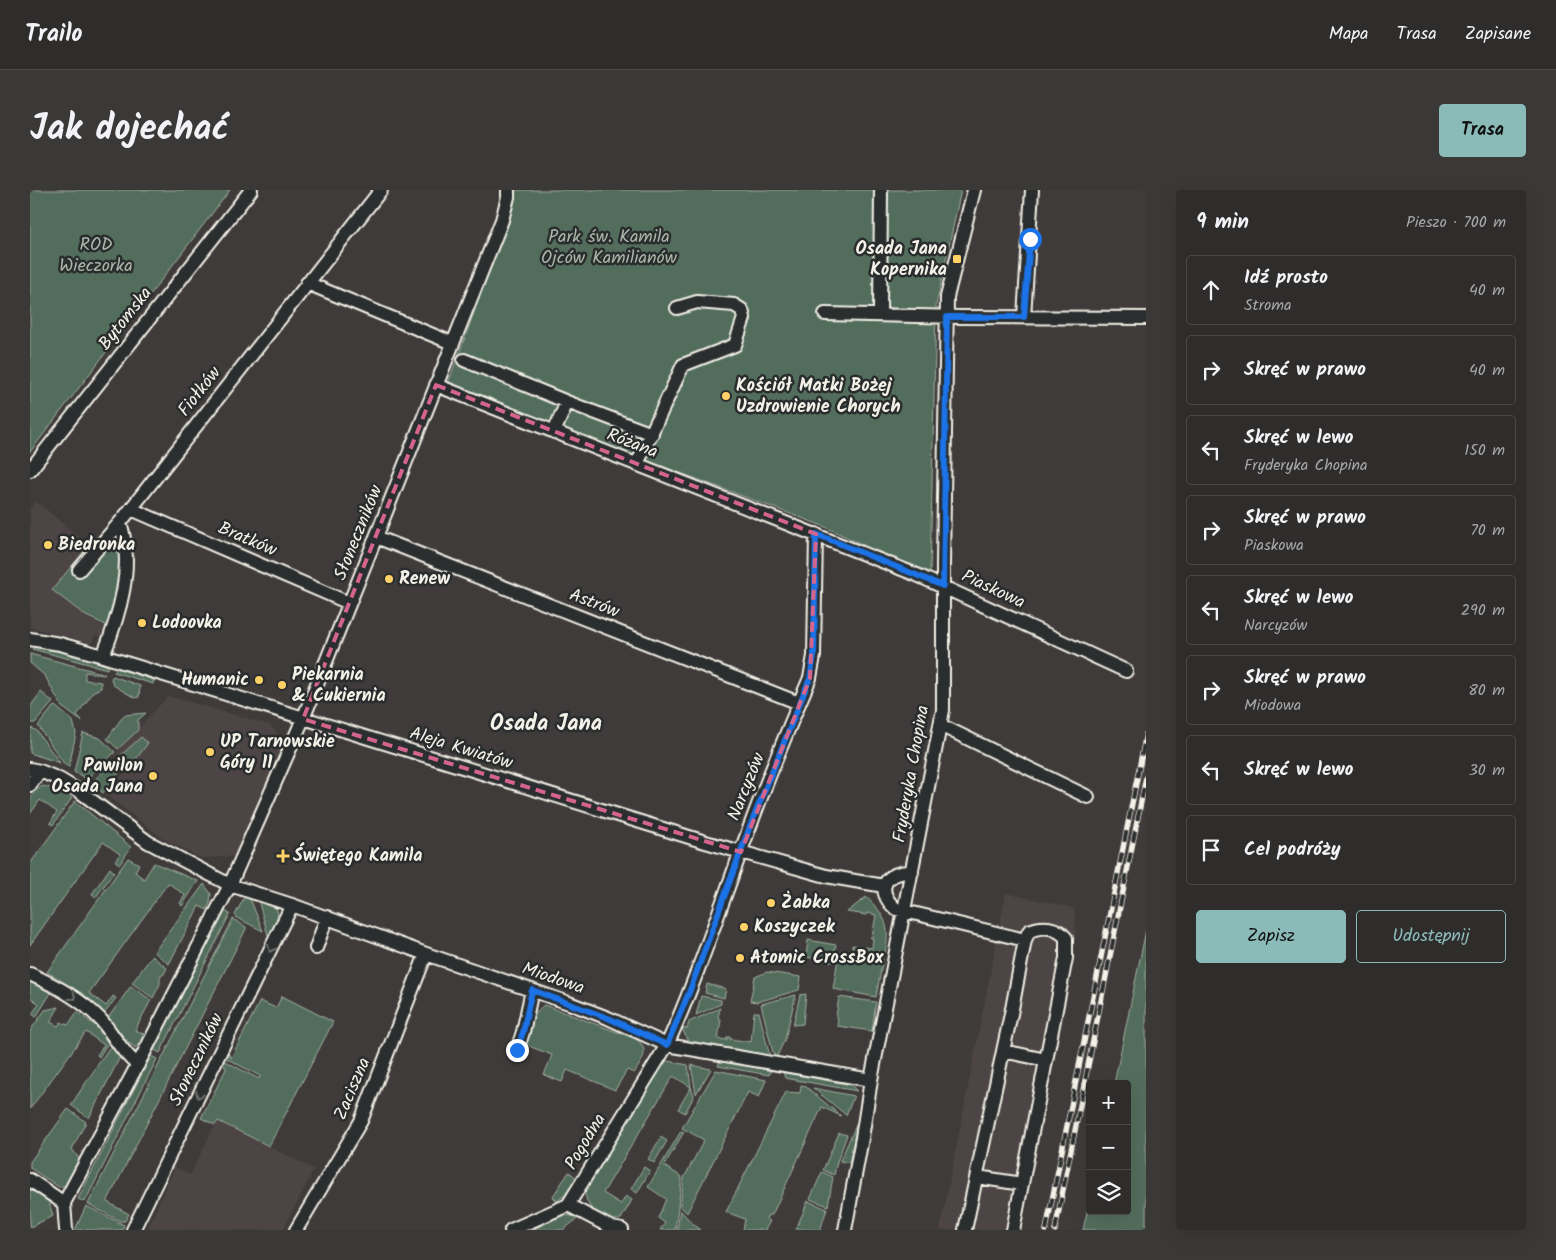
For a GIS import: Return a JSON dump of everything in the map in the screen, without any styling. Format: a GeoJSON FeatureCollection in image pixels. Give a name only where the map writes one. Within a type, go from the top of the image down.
{"type":"FeatureCollection","features":[{"type":"Feature","properties":{"kind":"street","name":"Bytomska"},"geometry":{"type":"LineString","coordinates":[[30,470],[250,190]]}},
{"type":"Feature","properties":{"kind":"street","name":"Fiołków"},"geometry":{"type":"LineString","coordinates":[[79,570],[120,523],[381,190]]}},
{"type":"Feature","properties":{"kind":"street","name":"Słoneczników"},"geometry":{"type":"LineString","coordinates":[[64,1203],[138,1065],[230,886],[303,719],[376,537],[502,220],[508,190]]}},
{"type":"Feature","properties":{"kind":"street","name":"Fryderyka Chopina"},"geometry":{"type":"LineString","coordinates":[[845,1230],[871,1080],[943,710],[947,296],[974,190]]}},
{"type":"Feature","properties":{"kind":"street"},"geometry":{"type":"LineString","coordinates":[[1024,317],[1032,190]]}},
{"type":"Feature","properties":{"kind":"street"},"geometry":{"type":"LineString","coordinates":[[880,315],[881,191]]}},
{"type":"Feature","properties":{"kind":"street"},"geometry":{"type":"LineString","coordinates":[[307,283],[452,344]]}},
{"type":"Feature","properties":{"kind":"street"},"geometry":{"type":"LineString","coordinates":[[636,464],[683,366],[735,345],[744,318],[742,310],[734,306],[697,302],[678,308]]}},
{"type":"Feature","properties":{"kind":"street"},"geometry":{"type":"LineString","coordinates":[[825,314],[1146,318]]}},
{"type":"Feature","properties":{"kind":"street"},"geometry":{"type":"LineString","coordinates":[[464,360],[652,434]]}},
{"type":"Feature","properties":{"kind":"street","name":"Różana"},"geometry":{"type":"LineString","coordinates":[[436,385],[816,534]]}},
{"type":"Feature","properties":{"kind":"street"},"geometry":{"type":"LineString","coordinates":[[554,432],[567,402]]}},
{"type":"Feature","properties":{"kind":"street","name":"Bratków"},"geometry":{"type":"LineString","coordinates":[[131,509],[349,603]]}},
{"type":"Feature","properties":{"kind":"street"},"geometry":{"type":"LineString","coordinates":[[102,656],[111,636],[123,594],[126,559],[120,523]]}},
{"type":"Feature","properties":{"kind":"street","name":"Piaskowa"},"geometry":{"type":"LineString","coordinates":[[816,534],[943,586],[1126,670]]}},
{"type":"Feature","properties":{"kind":"street","name":"Narcyzów"},"geometry":{"type":"LineString","coordinates":[[667,1045],[810,678],[814,656],[816,534]]}},
{"type":"Feature","properties":{"kind":"street","name":"Astrów"},"geometry":{"type":"LineString","coordinates":[[376,537],[800,703]]}},
{"type":"Feature","properties":{"kind":"street","name":"Aleja Kwiatów"},"geometry":{"type":"LineString","coordinates":[[30,640],[60,644],[102,656],[741,852],[826,876],[884,886]]}},
{"type":"Feature","properties":{"kind":"street"},"geometry":{"type":"LineString","coordinates":[[940,725],[1088,797]]}},
{"type":"Feature","properties":{"kind":"street"},"geometry":{"type":"LineString","coordinates":[[30,785],[35,770],[59,779],[79,791],[148,842],[230,886]]}},
{"type":"Feature","properties":{"kind":"street"},"geometry":{"type":"LineString","coordinates":[[912,872],[892,875],[884,886],[884,893],[889,903],[896,908],[1025,940]]}},
{"type":"Feature","properties":{"kind":"street","name":"Miodowa"},"geometry":{"type":"LineString","coordinates":[[230,886],[327,917],[426,954],[532,990],[608,1018],[667,1045],[871,1080]]}},
{"type":"Feature","properties":{"kind":"street","name":"Słoneczników"},"geometry":{"type":"LineString","coordinates":[[133,1230],[292,905]]}},
{"type":"Feature","properties":{"kind":"street"},"geometry":{"type":"LineString","coordinates":[[316,948],[327,917]]}},
{"type":"Feature","properties":{"kind":"street"},"geometry":{"type":"LineString","coordinates":[[965,1230],[1025,940],[1029,931],[1036,928],[1054,929],[1061,931],[1066,938],[1066,958],[1013,1230]]}},
{"type":"Feature","properties":{"kind":"street","name":"Zaciszna"},"geometry":{"type":"LineString","coordinates":[[296,1230],[361,1121],[426,954]]}},
{"type":"Feature","properties":{"kind":"street"},"geometry":{"type":"LineString","coordinates":[[30,974],[67,992],[86,1006],[101,1020],[128,1057],[138,1065]]}},
{"type":"Feature","properties":{"kind":"street"},"geometry":{"type":"LineString","coordinates":[[517,1050],[532,990]]}},
{"type":"Feature","properties":{"kind":"street","name":"Pogodna"},"geometry":{"type":"LineString","coordinates":[[568,1205],[667,1045]]}},
{"type":"Feature","properties":{"kind":"street"},"geometry":{"type":"LineString","coordinates":[[1003,1051],[1046,1060]]}},
{"type":"Feature","properties":{"kind":"street"},"geometry":{"type":"LineString","coordinates":[[976,1177],[1022,1184]]}},
{"type":"Feature","properties":{"kind":"street"},"geometry":{"type":"LineString","coordinates":[[30,1180],[64,1203],[66,1230]]}},
{"type":"Feature","properties":{"kind":"street"},"geometry":{"type":"LineString","coordinates":[[511,1230],[568,1205],[612,1228],[622,1230]]}},
{"type":"Feature","properties":{"kind":"highlighted area"},"geometry":{"type":"Polygon","coordinates":[[[436,385],[816,534],[810,678],[741,852],[303,719],[436,385]]]}},
{"type":"Feature","properties":{"kind":"shaded area"},"geometry":{"type":"Polygon","coordinates":[[[36,501],[89,545],[52,590],[87,618],[105,627],[101,637],[95,635],[92,643],[30,627],[30,509],[36,501]]]}},
{"type":"Feature","properties":{"kind":"shaded area"},"geometry":{"type":"Polygon","coordinates":[[[168,696],[270,725],[285,743],[237,856],[201,858],[164,839],[106,795],[127,769],[114,755],[168,696]]]}},
{"type":"Feature","properties":{"kind":"shaded area"},"geometry":{"type":"Polygon","coordinates":[[[1006,893],[1074,908],[1076,930],[1019,1230],[940,1230],[1006,893]]]}},
{"type":"Feature","properties":{"kind":"shaded area"},"geometry":{"type":"Polygon","coordinates":[[[217,1121],[314,1169],[283,1230],[147,1230],[175,1167],[190,1175],[217,1121]]]}},
{"type":"Feature","properties":{"kind":"green space","name":"ROD Wieczorka"},"geometry":{"type":"Polygon","coordinates":[[[30,190],[230,190],[30,452],[30,190]]]}},
{"type":"Feature","properties":{"kind":"green space","name":"Park św. Kamila Ojców Kamilianów"},"geometry":{"type":"Polygon","coordinates":[[[514,190],[961,190],[936,306],[930,576],[823,526],[447,386],[514,204],[514,190]]]}},
{"type":"Feature","properties":{"kind":"green space"},"geometry":{"type":"Polygon","coordinates":[[[116,530],[121,535],[120,594],[110,627],[86,616],[52,590],[93,542],[96,545],[87,552],[72,571],[79,576],[116,530]]]}},
{"type":"Feature","properties":{"kind":"green space"},"geometry":{"type":"Polygon","coordinates":[[[35,646],[72,654],[108,666],[107,669],[32,649],[35,646]]]}},
{"type":"Feature","properties":{"kind":"green space"},"geometry":{"type":"Polygon","coordinates":[[[30,654],[105,674],[85,672],[85,680],[101,682],[101,688],[94,691],[77,715],[81,721],[62,707],[45,676],[30,663],[30,654]]]}},
{"type":"Feature","properties":{"kind":"green space"},"geometry":{"type":"Polygon","coordinates":[[[117,668],[154,680],[153,684],[114,672],[117,668]]]}},
{"type":"Feature","properties":{"kind":"green space"},"geometry":{"type":"Polygon","coordinates":[[[113,676],[140,686],[139,697],[135,698],[113,685],[111,678],[113,676]]]}},
{"type":"Feature","properties":{"kind":"green space"},"geometry":{"type":"Polygon","coordinates":[[[41,692],[53,702],[35,723],[30,723],[30,707],[41,692]]]}},
{"type":"Feature","properties":{"kind":"green space"},"geometry":{"type":"Polygon","coordinates":[[[55,706],[73,721],[76,733],[69,767],[65,765],[38,726],[55,706]]]}},
{"type":"Feature","properties":{"kind":"green space"},"geometry":{"type":"Polygon","coordinates":[[[146,713],[138,720],[138,730],[118,749],[107,739],[124,715],[146,713]]]}},
{"type":"Feature","properties":{"kind":"green space"},"geometry":{"type":"Polygon","coordinates":[[[30,728],[36,730],[60,763],[30,753],[30,728]]]}},
{"type":"Feature","properties":{"kind":"green space"},"geometry":{"type":"Polygon","coordinates":[[[83,733],[100,738],[115,752],[87,779],[74,772],[83,733]]]}},
{"type":"Feature","properties":{"kind":"green space"},"geometry":{"type":"Polygon","coordinates":[[[141,737],[148,743],[130,767],[118,758],[141,737]]]}},
{"type":"Feature","properties":{"kind":"green space"},"geometry":{"type":"Polygon","coordinates":[[[111,762],[121,770],[103,793],[92,783],[111,762]]]}},
{"type":"Feature","properties":{"kind":"green space"},"geometry":{"type":"Polygon","coordinates":[[[43,786],[64,792],[72,798],[53,825],[50,823],[57,812],[40,800],[30,814],[33,794],[43,786]]]}},
{"type":"Feature","properties":{"kind":"green space"},"geometry":{"type":"Polygon","coordinates":[[[75,801],[131,847],[120,864],[115,861],[120,854],[103,842],[30,945],[30,864],[75,801]]]}},
{"type":"Feature","properties":{"kind":"green space"},"geometry":{"type":"Polygon","coordinates":[[[128,858],[139,864],[135,872],[144,879],[154,863],[198,881],[182,906],[180,903],[185,895],[168,883],[89,993],[106,1006],[113,996],[116,998],[104,1014],[86,996],[47,972],[128,858]]]}},
{"type":"Feature","properties":{"kind":"green space"},"geometry":{"type":"Polygon","coordinates":[[[110,868],[114,872],[96,897],[92,894],[110,868]]]}},
{"type":"Feature","properties":{"kind":"green space"},"geometry":{"type":"Polygon","coordinates":[[[204,884],[211,894],[207,910],[199,906],[169,964],[154,952],[204,884]]]}},
{"type":"Feature","properties":{"kind":"green space"},"geometry":{"type":"Polygon","coordinates":[[[246,894],[249,896],[263,931],[237,918],[235,915],[246,894]]]}},
{"type":"Feature","properties":{"kind":"green space"},"geometry":{"type":"Polygon","coordinates":[[[866,897],[878,909],[885,922],[887,944],[885,953],[852,947],[852,945],[872,948],[873,939],[870,937],[872,937],[876,915],[847,912],[866,897]]]}},
{"type":"Feature","properties":{"kind":"green space"},"geometry":{"type":"Polygon","coordinates":[[[258,900],[276,908],[278,913],[270,942],[258,900]]]}},
{"type":"Feature","properties":{"kind":"green space"},"geometry":{"type":"Polygon","coordinates":[[[225,911],[230,914],[160,1053],[154,1050],[225,911]]]}},
{"type":"Feature","properties":{"kind":"green space"},"geometry":{"type":"Polygon","coordinates":[[[233,919],[246,927],[246,929],[107,1202],[129,1214],[125,1221],[120,1221],[88,1204],[233,919]]]}},
{"type":"Feature","properties":{"kind":"green space"},"geometry":{"type":"Polygon","coordinates":[[[1146,930],[1146,1230],[1083,1230],[1086,1215],[1131,1215],[1131,1080],[1115,1080],[1146,930]]]}},
{"type":"Feature","properties":{"kind":"green space"},"geometry":{"type":"Polygon","coordinates":[[[808,940],[836,945],[833,962],[806,957],[808,940]]]}},
{"type":"Feature","properties":{"kind":"green space"},"geometry":{"type":"Polygon","coordinates":[[[839,952],[883,959],[876,997],[833,989],[839,952]]]}},
{"type":"Feature","properties":{"kind":"green space"},"geometry":{"type":"Polygon","coordinates":[[[152,956],[167,968],[160,977],[160,984],[153,998],[132,983],[152,956]]]}},
{"type":"Feature","properties":{"kind":"green space"},"geometry":{"type":"Polygon","coordinates":[[[767,972],[801,977],[799,990],[757,1002],[750,1001],[755,977],[767,972]]]}},
{"type":"Feature","properties":{"kind":"green space"},"geometry":{"type":"Polygon","coordinates":[[[30,982],[51,993],[36,1017],[32,1014],[39,1004],[30,997],[30,982]]]}},
{"type":"Feature","properties":{"kind":"green space"},"geometry":{"type":"Polygon","coordinates":[[[707,984],[726,989],[724,998],[705,993],[707,984]]]}},
{"type":"Feature","properties":{"kind":"green space"},"geometry":{"type":"Polygon","coordinates":[[[131,986],[151,1000],[135,1030],[144,1034],[136,1048],[130,1044],[108,1018],[131,986]]]}},
{"type":"Feature","properties":{"kind":"green space"},"geometry":{"type":"Polygon","coordinates":[[[806,994],[803,1024],[793,1025],[800,995],[806,994]]]}},
{"type":"Feature","properties":{"kind":"green space"},"geometry":{"type":"Polygon","coordinates":[[[796,995],[785,1039],[777,1056],[774,1057],[761,1004],[796,995]]]}},
{"type":"Feature","properties":{"kind":"green space"},"geometry":{"type":"Polygon","coordinates":[[[282,996],[333,1022],[269,1146],[218,1121],[215,1125],[201,1118],[226,1069],[221,1059],[259,1079],[260,1076],[222,1056],[226,1049],[231,1058],[260,1001],[276,1008],[282,996]]]}},
{"type":"Feature","properties":{"kind":"green space"},"geometry":{"type":"Polygon","coordinates":[[[701,996],[721,1000],[721,1004],[696,1015],[701,996]]]}},
{"type":"Feature","properties":{"kind":"green space"},"geometry":{"type":"Polygon","coordinates":[[[839,997],[876,1002],[872,1031],[837,1026],[838,1018],[836,1017],[839,997]]]}},
{"type":"Feature","properties":{"kind":"green space"},"geometry":{"type":"Polygon","coordinates":[[[544,1005],[636,1039],[643,1047],[644,1056],[634,1073],[627,1070],[615,1090],[567,1070],[562,1082],[544,1075],[552,1055],[527,1044],[531,1022],[544,1005]]]}},
{"type":"Feature","properties":{"kind":"green space"},"geometry":{"type":"Polygon","coordinates":[[[59,1007],[50,1022],[58,1026],[61,1022],[68,1025],[77,1012],[97,1027],[108,1043],[99,1057],[97,1055],[104,1045],[86,1032],[30,1109],[30,1031],[45,1010],[59,1007]]]}},
{"type":"Feature","properties":{"kind":"green space"},"geometry":{"type":"Polygon","coordinates":[[[720,1008],[718,1018],[721,1019],[718,1039],[727,1040],[727,1037],[730,1037],[730,1039],[751,1042],[754,1012],[759,1012],[770,1057],[689,1044],[682,1028],[687,1029],[689,1022],[720,1008]]]}},
{"type":"Feature","properties":{"kind":"green space"},"geometry":{"type":"Polygon","coordinates":[[[111,1045],[120,1057],[89,1118],[71,1105],[111,1045]]]}},
{"type":"Feature","properties":{"kind":"green space"},"geometry":{"type":"Polygon","coordinates":[[[151,1056],[157,1059],[85,1202],[78,1199],[151,1056]]]}},
{"type":"Feature","properties":{"kind":"green space"},"geometry":{"type":"Polygon","coordinates":[[[662,1060],[688,1065],[691,1087],[673,1076],[603,1193],[621,1204],[626,1196],[632,1200],[621,1219],[614,1220],[601,1217],[591,1209],[585,1190],[662,1060]]]}},
{"type":"Feature","properties":{"kind":"green space"},"geometry":{"type":"Polygon","coordinates":[[[720,1061],[771,1070],[769,1075],[718,1066],[720,1061]]]}},
{"type":"Feature","properties":{"kind":"green space"},"geometry":{"type":"Polygon","coordinates":[[[691,1065],[711,1069],[696,1094],[691,1065]]]}},
{"type":"Feature","properties":{"kind":"green space"},"geometry":{"type":"Polygon","coordinates":[[[716,1070],[766,1080],[759,1097],[748,1092],[687,1213],[680,1206],[684,1178],[704,1140],[682,1128],[716,1070]]]}},
{"type":"Feature","properties":{"kind":"green space"},"geometry":{"type":"Polygon","coordinates":[[[783,1072],[851,1085],[857,1091],[785,1078],[783,1072]]]}},
{"type":"Feature","properties":{"kind":"green space"},"geometry":{"type":"Polygon","coordinates":[[[801,1085],[805,1086],[841,1116],[822,1107],[772,1215],[768,1215],[766,1219],[770,1221],[765,1230],[743,1230],[745,1219],[726,1212],[786,1092],[800,1093],[801,1085]]]}},
{"type":"Feature","properties":{"kind":"green space"},"geometry":{"type":"Polygon","coordinates":[[[691,1087],[694,1096],[685,1113],[678,1109],[691,1087]]]}},
{"type":"Feature","properties":{"kind":"green space"},"geometry":{"type":"Polygon","coordinates":[[[813,1088],[854,1096],[846,1115],[813,1088]]]}},
{"type":"Feature","properties":{"kind":"green space"},"geometry":{"type":"Polygon","coordinates":[[[68,1109],[86,1122],[72,1149],[80,1160],[67,1185],[59,1187],[30,1168],[30,1162],[68,1109]]]}},
{"type":"Feature","properties":{"kind":"green space"},"geometry":{"type":"Polygon","coordinates":[[[857,1123],[849,1163],[840,1161],[857,1123]]]}},
{"type":"Feature","properties":{"kind":"green space"},"geometry":{"type":"Polygon","coordinates":[[[681,1131],[684,1132],[664,1166],[682,1177],[675,1230],[660,1230],[665,1223],[658,1218],[666,1199],[648,1187],[681,1131]]]}},
{"type":"Feature","properties":{"kind":"green space"},"geometry":{"type":"Polygon","coordinates":[[[839,1133],[847,1135],[834,1175],[823,1170],[839,1133]]]}},
{"type":"Feature","properties":{"kind":"green space"},"geometry":{"type":"Polygon","coordinates":[[[661,1137],[667,1141],[654,1163],[648,1159],[661,1137]]]}},
{"type":"Feature","properties":{"kind":"green space"},"geometry":{"type":"Polygon","coordinates":[[[644,1167],[650,1171],[637,1193],[631,1189],[644,1167]]]}},
{"type":"Feature","properties":{"kind":"green space"},"geometry":{"type":"Polygon","coordinates":[[[569,1172],[578,1179],[567,1194],[556,1201],[553,1196],[569,1172]]]}},
{"type":"Feature","properties":{"kind":"green space"},"geometry":{"type":"Polygon","coordinates":[[[822,1172],[833,1177],[828,1206],[810,1199],[822,1172]]]}},
{"type":"Feature","properties":{"kind":"green space"},"geometry":{"type":"Polygon","coordinates":[[[30,1184],[49,1202],[53,1216],[30,1227],[30,1184]]]}},
{"type":"Feature","properties":{"kind":"green space"},"geometry":{"type":"Polygon","coordinates":[[[808,1201],[827,1209],[820,1230],[796,1229],[808,1201]]]}},
{"type":"Feature","properties":{"kind":"green space"},"geometry":{"type":"Polygon","coordinates":[[[86,1206],[124,1225],[122,1230],[75,1230],[86,1206]]]}},
{"type":"Feature","properties":{"kind":"green space"},"geometry":{"type":"Polygon","coordinates":[[[680,1210],[692,1223],[701,1230],[677,1230],[680,1210]]]}},
{"type":"Feature","properties":{"kind":"green space"},"geometry":{"type":"Polygon","coordinates":[[[566,1215],[576,1217],[577,1219],[563,1230],[532,1230],[554,1219],[566,1215]]]}},
{"type":"Feature","properties":{"kind":"railway"},"geometry":{"type":"LineString","coordinates":[[1046,1230],[1146,734]]}},
{"type":"Feature","properties":{"kind":"railway"},"geometry":{"type":"LineString","coordinates":[[1055,1230],[1146,777]]}},
{"type":"Feature","properties":{"kind":"place","name":"Osada Jana Kopernika"},"geometry":{"type":"Point","coordinates":[957,259]}},
{"type":"Feature","properties":{"kind":"place","name":"Kościół Matki Bożej Uzdrowienie Chorych"},"geometry":{"type":"Point","coordinates":[726,396]}},
{"type":"Feature","properties":{"kind":"place","name":"Biedronka"},"geometry":{"type":"Point","coordinates":[48,545]}},
{"type":"Feature","properties":{"kind":"place","name":"Renew"},"geometry":{"type":"Point","coordinates":[389,579]}},
{"type":"Feature","properties":{"kind":"place","name":"Lodoovka"},"geometry":{"type":"Point","coordinates":[142,623]}},
{"type":"Feature","properties":{"kind":"place","name":"Humanic"},"geometry":{"type":"Point","coordinates":[259,680]}},
{"type":"Feature","properties":{"kind":"place","name":"Piekarnia & Cukiernia"},"geometry":{"type":"Point","coordinates":[282,685]}},
{"type":"Feature","properties":{"kind":"place","name":"UP Tarnowskie Góry 11"},"geometry":{"type":"Point","coordinates":[210,752]}},
{"type":"Feature","properties":{"kind":"place","name":"Pawilon Osada Jana"},"geometry":{"type":"Point","coordinates":[153,776]}},
{"type":"Feature","properties":{"kind":"place","name":"Świętego Kamila"},"geometry":{"type":"Point","coordinates":[283,856]}},
{"type":"Feature","properties":{"kind":"place","name":"Żabka"},"geometry":{"type":"Point","coordinates":[771,903]}},
{"type":"Feature","properties":{"kind":"place","name":"Koszyczek"},"geometry":{"type":"Point","coordinates":[744,927]}},
{"type":"Feature","properties":{"kind":"place","name":"Atomic CrossBox"},"geometry":{"type":"Point","coordinates":[740,958]}},
{"type":"Feature","properties":{"kind":"district","name":"Osada Jana"},"geometry":{"type":"Point","coordinates":[546,724]}},
{"type":"Feature","properties":{"kind":"route"},"geometry":{"type":"LineString","coordinates":[[517,1050],[532,990],[608,1018],[667,1045],[690,990],[749,829],[810,678],[814,656],[816,534],[943,586],[947,317],[1024,317],[1030,239]]}}]}
